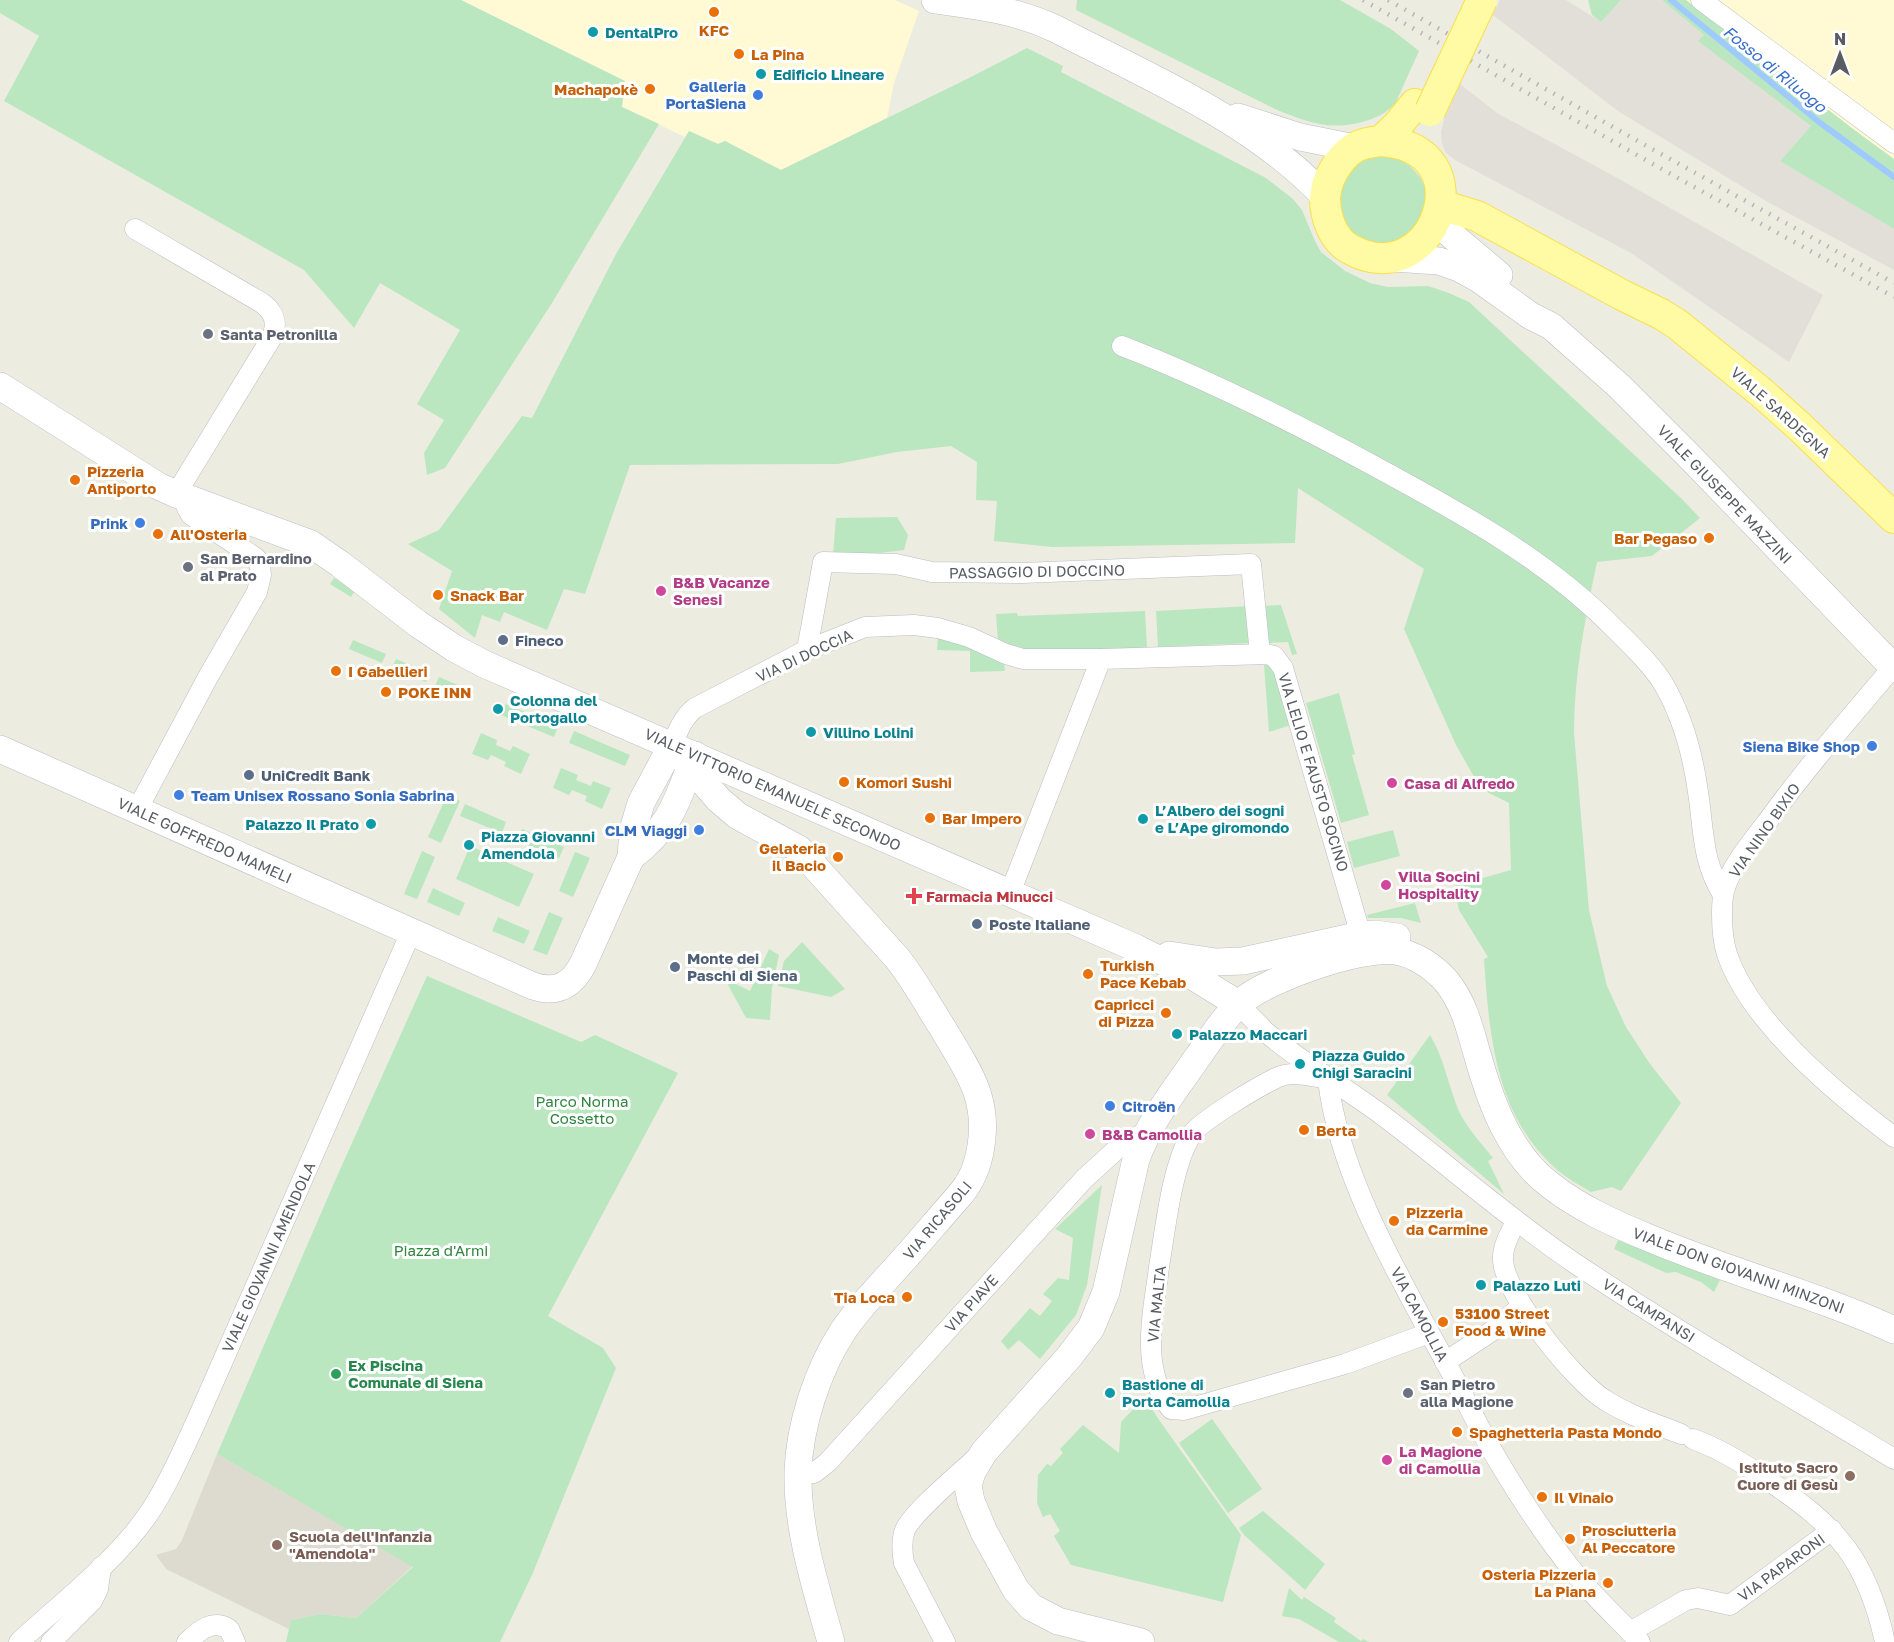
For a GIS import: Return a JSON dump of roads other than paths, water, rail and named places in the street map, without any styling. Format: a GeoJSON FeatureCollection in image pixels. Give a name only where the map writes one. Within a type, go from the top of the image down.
{"type":"FeatureCollection","features":[{"type":"Feature","properties":{"kind":"main road"},"geometry":{"type":"LineString","coordinates":[[935,0],[1005,10],[1037,20],[1056,29],[1210,108],[1295,168],[1325,197],[1330,178],[1340,161],[1423,107],[1482,0]]}},
{"type":"Feature","properties":{"kind":"main road"},"geometry":{"type":"LineString","coordinates":[[1046,0],[1056,29]]}},
{"type":"Feature","properties":{"kind":"main road"},"geometry":{"type":"LineString","coordinates":[[1393,258],[1409,251],[1420,242],[1438,214],[1440,191],[1428,163],[1426,120],[1423,107],[1463,0]]}},
{"type":"Feature","properties":{"kind":"main road"},"geometry":{"type":"LineString","coordinates":[[1210,108],[1300,137],[1368,144],[1396,142],[1409,147],[1428,163]]}},
{"type":"Feature","properties":{"kind":"main road","name":"VIALE SARDEGNA"},"geometry":{"type":"LineString","coordinates":[[1428,163],[1613,270],[1637,289],[1661,314]]}},
{"type":"Feature","properties":{"kind":"main road","name":"VIALE GIUSEPPE MAZZINI"},"geometry":{"type":"LineString","coordinates":[[1325,197],[1327,216],[1334,234],[1344,246],[1360,255],[1377,259],[1439,261],[1459,268],[1479,279],[1531,316],[1551,326]]}},
{"type":"Feature","properties":{"kind":"main road","name":"VIALE SARDEGNA"},"geometry":{"type":"LineString","coordinates":[[1438,214],[1478,216],[1661,314],[1703,344],[1762,393],[1894,518]]}},
{"type":"Feature","properties":{"kind":"main road","name":"VIALE GIUSEPPE MAZZINI"},"geometry":{"type":"LineString","coordinates":[[1438,214],[1528,300],[1551,326],[1634,401],[1893,667]]}},
{"type":"Feature","properties":{"kind":"main road","name":"VIALE VITTORIO EMANUELE SECONDO"},"geometry":{"type":"LineString","coordinates":[[0,386],[144,477],[182,496],[300,539],[322,550],[418,624],[473,658],[686,756],[1136,948],[1196,978],[1238,1004]]}},
{"type":"Feature","properties":{"kind":"main road","name":"VIALE GOFFREDO MAMELI"},"geometry":{"type":"LineString","coordinates":[[0,749],[411,932]]}},
{"type":"Feature","properties":{"kind":"main road"},"geometry":{"type":"LineString","coordinates":[[411,932],[533,986],[548,990],[559,988],[573,980],[580,970],[631,857],[633,830],[641,803],[686,756]]}},
{"type":"Feature","properties":{"kind":"main road","name":"VIA RICASOLI"},"geometry":{"type":"LineString","coordinates":[[686,756],[718,800],[738,816],[799,849],[897,957],[969,1073],[979,1095],[983,1113],[984,1130],[979,1157],[970,1182],[854,1316],[835,1344],[821,1373],[813,1397],[802,1438],[798,1474],[805,1538],[831,1642]]}},
{"type":"Feature","properties":{"kind":"main road"},"geometry":{"type":"LineString","coordinates":[[1136,948],[1188,959],[1229,962],[1364,944]]}},
{"type":"Feature","properties":{"kind":"main road","name":"VIALE DON GIOVANNI MINZONI"},"geometry":{"type":"LineString","coordinates":[[1141,1642],[1058,1621],[1040,1613],[1022,1598],[984,1532],[971,1501],[969,1479],[984,1452],[1069,1357],[1094,1322],[1106,1292],[1133,1168],[1148,1130],[1215,1033],[1238,1004],[1267,985],[1364,944],[1382,951],[1395,951],[1416,958],[1438,973],[1456,994],[1467,1017],[1489,1093],[1503,1124],[1519,1152],[1548,1184],[1599,1215],[1668,1246],[1826,1302],[1894,1330]]}},
{"type":"Feature","properties":{"kind":"street"},"geometry":{"type":"LineString","coordinates":[[1701,0],[1894,143]]}},
{"type":"Feature","properties":{"kind":"street"},"geometry":{"type":"LineString","coordinates":[[135,229],[262,303],[272,312],[276,322],[272,337],[182,496],[191,515],[256,558],[260,567],[260,583],[252,602],[208,677],[147,794],[136,810]]}},
{"type":"Feature","properties":{"kind":"street"},"geometry":{"type":"LineString","coordinates":[[1122,345],[1244,398],[1446,505],[1525,554],[1585,599],[1652,668],[1681,721],[1691,753],[1709,868],[1723,895]]}},
{"type":"Feature","properties":{"kind":"street","name":"PASSAGGIO DI DOCCINO"},"geometry":{"type":"LineString","coordinates":[[807,650],[823,562],[896,564],[926,571],[1022,573],[1251,564],[1260,654]]}},
{"type":"Feature","properties":{"kind":"street","name":"VIA DI DOCCIA"},"geometry":{"type":"LineString","coordinates":[[686,756],[680,726],[695,708],[807,650],[866,627],[914,625],[938,628],[957,633],[1023,659],[1101,659]]}},
{"type":"Feature","properties":{"kind":"street"},"geometry":{"type":"LineString","coordinates":[[1010,893],[1101,659],[1260,654]]}},
{"type":"Feature","properties":{"kind":"street","name":"VIA LELIO E FAUSTO SOCINO"},"geometry":{"type":"LineString","coordinates":[[1260,654],[1274,656],[1283,668],[1364,944]]}},
{"type":"Feature","properties":{"kind":"street","name":"VIA NINO BIXIO"},"geometry":{"type":"LineString","coordinates":[[1893,667],[1753,840],[1731,875],[1723,895],[1722,918],[1725,944],[1742,987],[1785,1040],[1822,1077],[1853,1106],[1894,1137]]}},
{"type":"Feature","properties":{"kind":"street","name":"VIALE GIOVANNI AMENDOLA"},"geometry":{"type":"LineString","coordinates":[[19,1642],[101,1568],[146,1518],[164,1488],[191,1432],[411,932]]}},
{"type":"Feature","properties":{"kind":"street"},"geometry":{"type":"LineString","coordinates":[[1238,1004],[1264,1031],[1328,1079]]}},
{"type":"Feature","properties":{"kind":"street","name":"VIA MALTA"},"geometry":{"type":"LineString","coordinates":[[1328,1079],[1286,1074],[1272,1080],[1197,1128],[1186,1144],[1166,1222],[1151,1331],[1154,1371],[1166,1402],[1171,1409],[1184,1410],[1355,1361],[1429,1333]]}},
{"type":"Feature","properties":{"kind":"street","name":"VIA CAMPANSI"},"geometry":{"type":"LineString","coordinates":[[1328,1079],[1379,1113],[1516,1222],[1621,1293],[1894,1459]]}},
{"type":"Feature","properties":{"kind":"street","name":"VIA CAMOLLIA"},"geometry":{"type":"LineString","coordinates":[[1328,1079],[1338,1131],[1376,1229],[1499,1463],[1573,1572],[1635,1637]]}},
{"type":"Feature","properties":{"kind":"street","name":"VIA PIAVE"},"geometry":{"type":"LineString","coordinates":[[798,1474],[814,1473],[824,1466],[1084,1179],[1118,1148],[1148,1130]]}},
{"type":"Feature","properties":{"kind":"street"},"geometry":{"type":"LineString","coordinates":[[1516,1222],[1506,1244],[1503,1260],[1506,1273],[1522,1306],[1559,1356],[1589,1389],[1622,1410],[1714,1447],[1756,1472],[1813,1513],[1832,1530],[1858,1565],[1877,1608],[1885,1642]]}},
{"type":"Feature","properties":{"kind":"street"},"geometry":{"type":"LineString","coordinates":[[1445,1362],[1492,1331],[1522,1306]]}},
{"type":"Feature","properties":{"kind":"street"},"geometry":{"type":"LineString","coordinates":[[945,1642],[904,1563],[903,1537],[911,1521],[946,1485],[984,1452]]}},
{"type":"Feature","properties":{"kind":"street","name":"VIA PAPARONI"},"geometry":{"type":"LineString","coordinates":[[1635,1637],[1686,1600],[1698,1598],[1730,1605],[1832,1530]]}},
{"type":"Feature","properties":{"kind":"street"},"geometry":{"type":"LineString","coordinates":[[51,1642],[92,1601],[98,1589],[101,1568]]}},
{"type":"Feature","properties":{"kind":"street"},"geometry":{"type":"LineString","coordinates":[[187,1642],[202,1629],[219,1624],[229,1629],[235,1642]]}},
{"type":"Feature","properties":{"kind":"waterway","name":"Fosso di Riluogo"},"geometry":{"type":"LineString","coordinates":[[1671,0],[1819,122],[1894,177]]}},
{"type":"Feature","properties":{"kind":"railway"},"geometry":{"type":"LineString","coordinates":[[1363,0],[1894,297]]}},
{"type":"Feature","properties":{"kind":"railway"},"geometry":{"type":"LineString","coordinates":[[1388,0],[1894,283]]}},
{"type":"Feature","properties":{"kind":"place","name":"KFC"},"geometry":{"type":"Point","coordinates":[714,12]}},
{"type":"Feature","properties":{"kind":"place","name":"DentalPro"},"geometry":{"type":"Point","coordinates":[593,32]}},
{"type":"Feature","properties":{"kind":"place","name":"La Pina"},"geometry":{"type":"Point","coordinates":[739,54]}},
{"type":"Feature","properties":{"kind":"place","name":"Edificio Lineare"},"geometry":{"type":"Point","coordinates":[761,74]}},
{"type":"Feature","properties":{"kind":"place","name":"Machapokè"},"geometry":{"type":"Point","coordinates":[650,89]}},
{"type":"Feature","properties":{"kind":"place","name":"Galleria PortaSiena"},"geometry":{"type":"Point","coordinates":[758,95]}},
{"type":"Feature","properties":{"kind":"place","name":"Santa Petronilla"},"geometry":{"type":"Point","coordinates":[208,334]}},
{"type":"Feature","properties":{"kind":"place","name":"Pizzeria Antiporto"},"geometry":{"type":"Point","coordinates":[75,480]}},
{"type":"Feature","properties":{"kind":"place","name":"Prink"},"geometry":{"type":"Point","coordinates":[140,523]}},
{"type":"Feature","properties":{"kind":"place","name":"All'Osteria"},"geometry":{"type":"Point","coordinates":[158,534]}},
{"type":"Feature","properties":{"kind":"place","name":"Bar Pegaso"},"geometry":{"type":"Point","coordinates":[1709,538]}},
{"type":"Feature","properties":{"kind":"place","name":"San Bernardino al Prato"},"geometry":{"type":"Point","coordinates":[188,567]}},
{"type":"Feature","properties":{"kind":"place","name":"B&B Vacanze Senesi"},"geometry":{"type":"Point","coordinates":[661,591]}},
{"type":"Feature","properties":{"kind":"place","name":"Snack Bar"},"geometry":{"type":"Point","coordinates":[438,595]}},
{"type":"Feature","properties":{"kind":"place","name":"Fineco"},"geometry":{"type":"Point","coordinates":[503,640]}},
{"type":"Feature","properties":{"kind":"place","name":"I Gabellieri"},"geometry":{"type":"Point","coordinates":[336,671]}},
{"type":"Feature","properties":{"kind":"place","name":"POKE INN"},"geometry":{"type":"Point","coordinates":[386,692]}},
{"type":"Feature","properties":{"kind":"place","name":"Colonna del Portogallo"},"geometry":{"type":"Point","coordinates":[498,709]}},
{"type":"Feature","properties":{"kind":"place","name":"Villino Lolini"},"geometry":{"type":"Point","coordinates":[811,732]}},
{"type":"Feature","properties":{"kind":"place","name":"Siena Bike Shop"},"geometry":{"type":"Point","coordinates":[1872,746]}},
{"type":"Feature","properties":{"kind":"place","name":"UniCredit Bank"},"geometry":{"type":"Point","coordinates":[249,775]}},
{"type":"Feature","properties":{"kind":"place","name":"Komori Sushi"},"geometry":{"type":"Point","coordinates":[844,782]}},
{"type":"Feature","properties":{"kind":"place","name":"Casa di Alfredo"},"geometry":{"type":"Point","coordinates":[1392,783]}},
{"type":"Feature","properties":{"kind":"place","name":"Team Unisex Rossano Sonia Sabrina"},"geometry":{"type":"Point","coordinates":[179,795]}},
{"type":"Feature","properties":{"kind":"place","name":"Bar Impero"},"geometry":{"type":"Point","coordinates":[930,818]}},
{"type":"Feature","properties":{"kind":"place","name":"L’Albero dei sogni e L’Ape giromondo"},"geometry":{"type":"Point","coordinates":[1143,819]}},
{"type":"Feature","properties":{"kind":"place","name":"Palazzo Il Prato"},"geometry":{"type":"Point","coordinates":[371,824]}},
{"type":"Feature","properties":{"kind":"place","name":"CLM Viaggi"},"geometry":{"type":"Point","coordinates":[699,830]}},
{"type":"Feature","properties":{"kind":"place","name":"Piazza Giovanni Amendola"},"geometry":{"type":"Point","coordinates":[469,845]}},
{"type":"Feature","properties":{"kind":"place","name":"Gelateria il Bacio"},"geometry":{"type":"Point","coordinates":[838,857]}},
{"type":"Feature","properties":{"kind":"place","name":"Villa Socini Hospitality"},"geometry":{"type":"Point","coordinates":[1386,885]}},
{"type":"Feature","properties":{"kind":"place","name":"Farmacia Minucci"},"geometry":{"type":"Point","coordinates":[914,896]}},
{"type":"Feature","properties":{"kind":"place","name":"Poste Italiane"},"geometry":{"type":"Point","coordinates":[977,924]}},
{"type":"Feature","properties":{"kind":"place","name":"Monte dei Paschi di Siena"},"geometry":{"type":"Point","coordinates":[675,967]}},
{"type":"Feature","properties":{"kind":"place","name":"Turkish Pace Kebab"},"geometry":{"type":"Point","coordinates":[1088,974]}},
{"type":"Feature","properties":{"kind":"place","name":"Capricci di Pizza"},"geometry":{"type":"Point","coordinates":[1166,1013]}},
{"type":"Feature","properties":{"kind":"place","name":"Palazzo Maccari"},"geometry":{"type":"Point","coordinates":[1177,1034]}},
{"type":"Feature","properties":{"kind":"place","name":"Piazza Guido Chigi Saracini"},"geometry":{"type":"Point","coordinates":[1300,1064]}},
{"type":"Feature","properties":{"kind":"place","name":"Citroën"},"geometry":{"type":"Point","coordinates":[1110,1106]}},
{"type":"Feature","properties":{"kind":"place","name":"Berta"},"geometry":{"type":"Point","coordinates":[1304,1130]}},
{"type":"Feature","properties":{"kind":"place","name":"B&B Camollia"},"geometry":{"type":"Point","coordinates":[1090,1134]}},
{"type":"Feature","properties":{"kind":"place","name":"Pizzeria da Carmine"},"geometry":{"type":"Point","coordinates":[1394,1221]}},
{"type":"Feature","properties":{"kind":"place","name":"Palazzo Luti"},"geometry":{"type":"Point","coordinates":[1481,1285]}},
{"type":"Feature","properties":{"kind":"place","name":"Tia Loca"},"geometry":{"type":"Point","coordinates":[907,1297]}},
{"type":"Feature","properties":{"kind":"place","name":"53100 Street Food & Wine"},"geometry":{"type":"Point","coordinates":[1443,1322]}},
{"type":"Feature","properties":{"kind":"place","name":"Ex Piscina Comunale di Siena"},"geometry":{"type":"Point","coordinates":[336,1374]}},
{"type":"Feature","properties":{"kind":"place","name":"Bastione di Porta Camollia"},"geometry":{"type":"Point","coordinates":[1110,1393]}},
{"type":"Feature","properties":{"kind":"place","name":"San Pietro alla Magione"},"geometry":{"type":"Point","coordinates":[1408,1393]}},
{"type":"Feature","properties":{"kind":"place","name":"Spaghetteria Pasta Mondo"},"geometry":{"type":"Point","coordinates":[1457,1432]}},
{"type":"Feature","properties":{"kind":"place","name":"La Magione di Camollia"},"geometry":{"type":"Point","coordinates":[1387,1460]}},
{"type":"Feature","properties":{"kind":"place","name":"Istituto Sacro Cuore di Gesù"},"geometry":{"type":"Point","coordinates":[1850,1476]}},
{"type":"Feature","properties":{"kind":"place","name":"Il Vinaio"},"geometry":{"type":"Point","coordinates":[1542,1497]}},
{"type":"Feature","properties":{"kind":"place","name":"Prosciutteria Al Peccatore"},"geometry":{"type":"Point","coordinates":[1570,1539]}},
{"type":"Feature","properties":{"kind":"place","name":"Scuola dell'Infanzia \"Amendola\""},"geometry":{"type":"Point","coordinates":[277,1545]}},
{"type":"Feature","properties":{"kind":"place","name":"Osteria Pizzeria La Piana"},"geometry":{"type":"Point","coordinates":[1608,1583]}},
{"type":"Feature","properties":{"kind":"park label","name":"Parco Norma Cossetto"},"geometry":{"type":"Point","coordinates":[582,1110]}},
{"type":"Feature","properties":{"kind":"park label","name":"Piazza d'Armi"},"geometry":{"type":"Point","coordinates":[441,1250]}}]}
